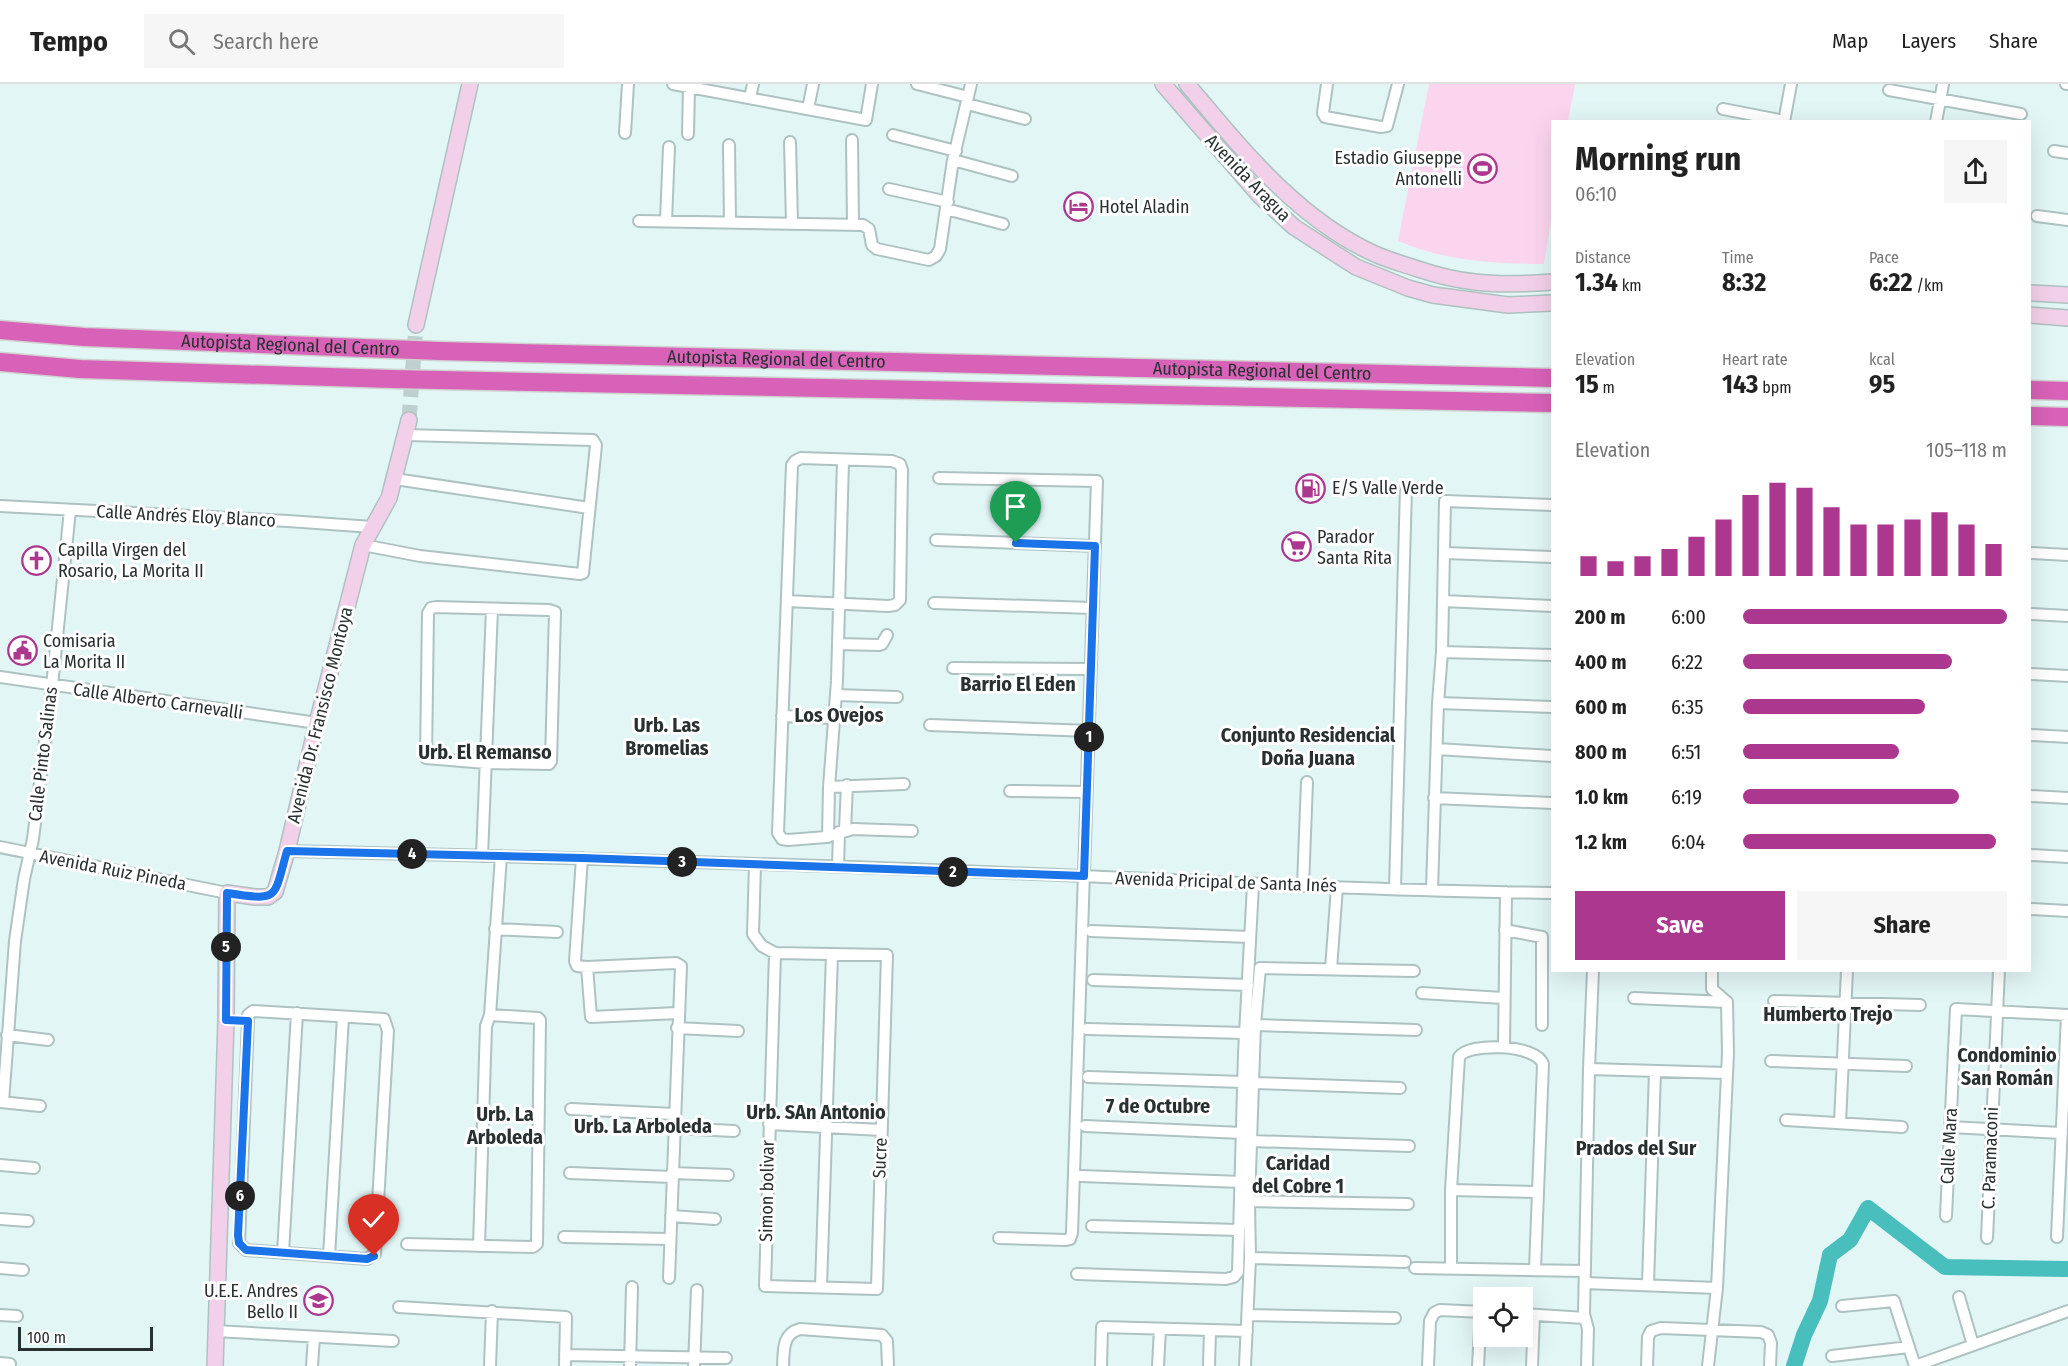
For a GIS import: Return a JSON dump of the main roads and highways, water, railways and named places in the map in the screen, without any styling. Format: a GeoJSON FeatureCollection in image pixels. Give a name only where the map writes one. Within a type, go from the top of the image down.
{"type":"FeatureCollection","features":[{"type":"Feature","properties":{"kind":"highway","name":"Autopista Regional del Centro"},"geometry":{"type":"LineString","coordinates":[[0,330],[84,337],[440,351],[1551,378]]}},
{"type":"Feature","properties":{"kind":"highway","name":"Autopista Regional del Centro"},"geometry":{"type":"LineString","coordinates":[[0,362],[80,369],[380,379],[1551,403]]}},
{"type":"Feature","properties":{"kind":"highway"},"geometry":{"type":"LineString","coordinates":[[2031,390],[2068,391]]}},
{"type":"Feature","properties":{"kind":"highway"},"geometry":{"type":"LineString","coordinates":[[2031,416],[2068,417]]}},
{"type":"Feature","properties":{"kind":"main road"},"geometry":{"type":"LineString","coordinates":[[416,325],[470,84]]}},
{"type":"Feature","properties":{"kind":"main road","name":"Avenida Aragua"},"geometry":{"type":"LineString","coordinates":[[1163,84],[1260,196],[1294,227],[1356,267],[1408,288],[1433,295],[1508,305],[1551,303]]}},
{"type":"Feature","properties":{"kind":"main road","name":"Avenida Aragua"},"geometry":{"type":"LineString","coordinates":[[1187,84],[1266,173],[1295,201],[1328,227],[1374,254],[1434,274],[1473,282],[1513,284],[1551,282]]}},
{"type":"Feature","properties":{"kind":"main road"},"geometry":{"type":"LineString","coordinates":[[2031,293],[2068,295]]}},
{"type":"Feature","properties":{"kind":"main road"},"geometry":{"type":"LineString","coordinates":[[2031,315],[2068,318]]}},
{"type":"Feature","properties":{"kind":"main road","name":"Avenida Dr. Fransisco Montoya"},"geometry":{"type":"LineString","coordinates":[[215,1366],[226,1020],[227,893],[268,897],[275,892],[363,545],[389,498],[409,420]]}},
{"type":"Feature","properties":{"kind":"waterway"},"geometry":{"type":"LineString","coordinates":[[1794,1366],[1804,1335],[1820,1301],[1830,1255],[1850,1240],[1868,1208],[1945,1267],[2068,1269]]}},
{"type":"Feature","properties":{"kind":"tunnel"},"geometry":{"type":"LineString","coordinates":[[409,420],[416,325]]}},
{"type":"Feature","properties":{"kind":"place","name":"Estadio Giuseppe Antonelli"},"geometry":{"type":"Point","coordinates":[1483,168]}},
{"type":"Feature","properties":{"kind":"place","name":"Hotel Aladin"},"geometry":{"type":"Point","coordinates":[1078,207]}},
{"type":"Feature","properties":{"kind":"place","name":"E/S Valle Verde"},"geometry":{"type":"Point","coordinates":[1311,488]}},
{"type":"Feature","properties":{"kind":"place","name":"Parador Santa Rita"},"geometry":{"type":"Point","coordinates":[1296,547]}},
{"type":"Feature","properties":{"kind":"place","name":"Capilla Virgen del Rosario, La Morita II"},"geometry":{"type":"Point","coordinates":[37,560]}},
{"type":"Feature","properties":{"kind":"place","name":"Comisaria La Morita II"},"geometry":{"type":"Point","coordinates":[22,651]}},
{"type":"Feature","properties":{"kind":"place","name":"U.E.E. Andres Bello II"},"geometry":{"type":"Point","coordinates":[319,1301]}},
{"type":"Feature","properties":{"kind":"district","name":"Barrio El Eden"},"geometry":{"type":"Point","coordinates":[1018,684]}},
{"type":"Feature","properties":{"kind":"district","name":"Los Ovejos"},"geometry":{"type":"Point","coordinates":[839,715]}},
{"type":"Feature","properties":{"kind":"district","name":"Urb. Las Bromelias"},"geometry":{"type":"Point","coordinates":[667,736]}},
{"type":"Feature","properties":{"kind":"district","name":"Conjunto Residencial Doña Juana"},"geometry":{"type":"Point","coordinates":[1308,746]}},
{"type":"Feature","properties":{"kind":"district","name":"Urb. El Remanso"},"geometry":{"type":"Point","coordinates":[485,752]}},
{"type":"Feature","properties":{"kind":"district","name":"Humberto Trejo"},"geometry":{"type":"Point","coordinates":[1828,1014]}},
{"type":"Feature","properties":{"kind":"district","name":"Condominio San Román"},"geometry":{"type":"Point","coordinates":[2007,1066]}},
{"type":"Feature","properties":{"kind":"district","name":"7 de Octubre"},"geometry":{"type":"Point","coordinates":[1158,1106]}},
{"type":"Feature","properties":{"kind":"district","name":"Urb. SAn Antonio"},"geometry":{"type":"Point","coordinates":[816,1112]}},
{"type":"Feature","properties":{"kind":"district","name":"Urb. La Arboleda"},"geometry":{"type":"Point","coordinates":[505,1126]}},
{"type":"Feature","properties":{"kind":"district","name":"Urb. La Arboleda"},"geometry":{"type":"Point","coordinates":[643,1126]}},
{"type":"Feature","properties":{"kind":"district","name":"Prados del Sur"},"geometry":{"type":"Point","coordinates":[1636,1148]}},
{"type":"Feature","properties":{"kind":"district","name":"Caridad del Cobre 1"},"geometry":{"type":"Point","coordinates":[1298,1174]}}]}
